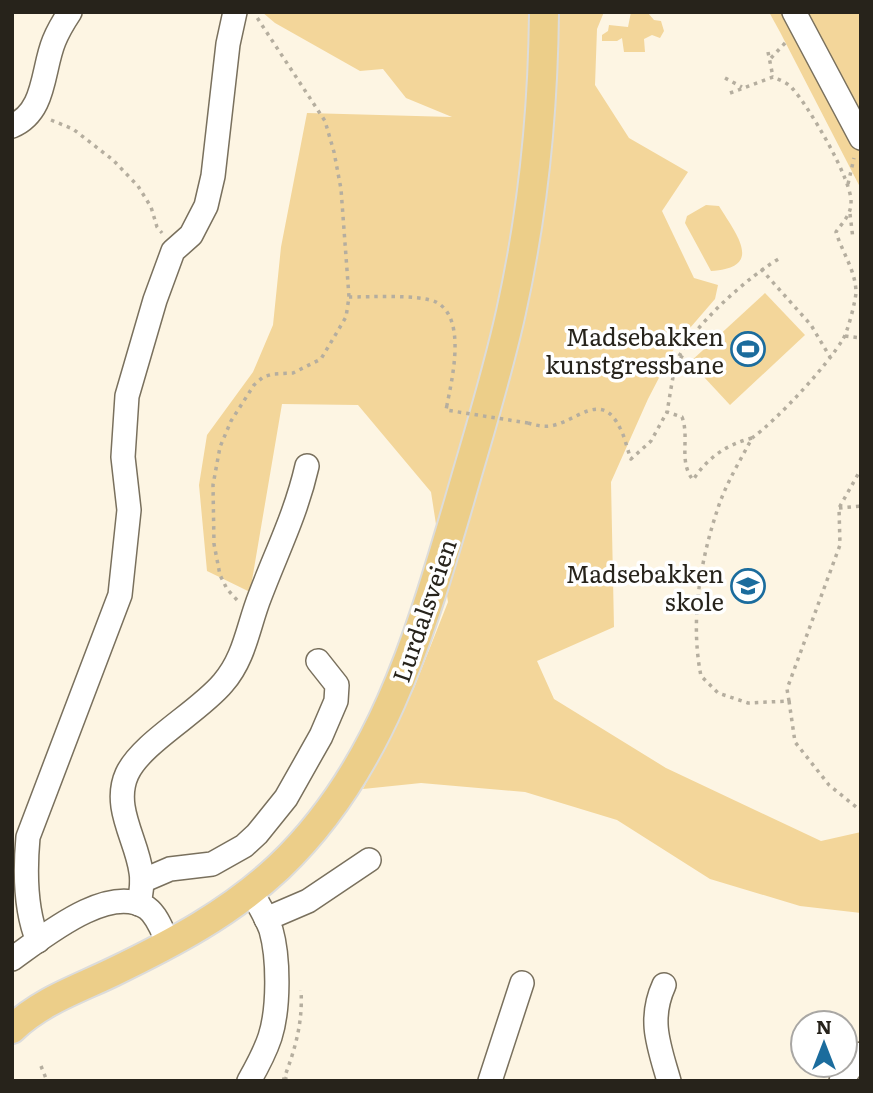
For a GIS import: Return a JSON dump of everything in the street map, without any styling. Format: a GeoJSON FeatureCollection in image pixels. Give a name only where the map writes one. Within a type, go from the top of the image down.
{"type":"FeatureCollection","features":[{"type":"Feature","properties":{"kind":"main road","name":"Lurdalsveien"},"geometry":{"type":"LineString","coordinates":[[12,1029],[40,1006],[169,945],[225,911],[251,891],[292,854],[343,792],[374,741],[414,646],[490,394],[513,300],[534,181],[541,106],[544,12]]}},
{"type":"Feature","properties":{"kind":"street"},"geometry":{"type":"LineString","coordinates":[[12,126],[20,123],[34,109],[53,42],[70,12]]}},
{"type":"Feature","properties":{"kind":"street"},"geometry":{"type":"LineString","coordinates":[[38,941],[31,917],[27,875],[28,837],[120,595],[129,510],[123,457],[127,396],[155,300],[173,251],[191,235],[205,206],[213,176],[228,44],[235,12]]}},
{"type":"Feature","properties":{"kind":"street"},"geometry":{"type":"LineString","coordinates":[[794,12],[858,147]]}},
{"type":"Feature","properties":{"kind":"street"},"geometry":{"type":"LineString","coordinates":[[169,945],[140,893],[141,870],[123,809],[122,796],[128,772],[145,751],[224,682],[236,665],[266,578],[289,530],[307,466]]}},
{"type":"Feature","properties":{"kind":"street"},"geometry":{"type":"LineString","coordinates":[[12,959],[63,924],[102,905],[140,893],[170,869],[212,864],[244,846],[268,823],[304,766],[336,701],[337,685],[318,661]]}},
{"type":"Feature","properties":{"kind":"street"},"geometry":{"type":"LineString","coordinates":[[266,919],[308,901],[369,860]]}},
{"type":"Feature","properties":{"kind":"street"},"geometry":{"type":"LineString","coordinates":[[249,1081],[265,1051],[274,1017],[275,960],[266,919],[251,891]]}},
{"type":"Feature","properties":{"kind":"street"},"geometry":{"type":"LineString","coordinates":[[491,1081],[522,983]]}},
{"type":"Feature","properties":{"kind":"street"},"geometry":{"type":"LineString","coordinates":[[664,985],[657,1001],[655,1019],[658,1044],[669,1081]]}},
{"type":"Feature","properties":{"kind":"street"},"geometry":{"type":"LineString","coordinates":[[841,1081],[861,1054]]}},
{"type":"Feature","properties":{"kind":"path"},"geometry":{"type":"LineString","coordinates":[[252,12],[325,121],[341,189],[349,297],[346,317],[321,359],[293,373],[263,377],[254,385],[231,421],[220,447],[213,485],[216,559],[220,575],[232,596],[255,611]]}},
{"type":"Feature","properties":{"kind":"path"},"geometry":{"type":"LineString","coordinates":[[771,58],[790,37]]}},
{"type":"Feature","properties":{"kind":"path"},"geometry":{"type":"LineString","coordinates":[[768,52],[773,77]]}},
{"type":"Feature","properties":{"kind":"path"},"geometry":{"type":"LineString","coordinates":[[667,412],[682,417],[687,429],[685,457],[687,472],[693,480],[705,463],[721,450],[735,442],[752,438],[762,431],[830,357],[845,336],[856,293],[851,267],[836,232],[849,213],[852,201],[848,184],[810,113],[790,85],[773,77],[730,93]]}},
{"type":"Feature","properties":{"kind":"path"},"geometry":{"type":"LineString","coordinates":[[725,78],[743,88]]}},
{"type":"Feature","properties":{"kind":"path"},"geometry":{"type":"LineString","coordinates":[[34,109],[54,122],[73,129],[113,160],[138,186],[151,207],[157,226],[173,251]]}},
{"type":"Feature","properties":{"kind":"path"},"geometry":{"type":"LineString","coordinates":[[848,184],[858,147]]}},
{"type":"Feature","properties":{"kind":"path"},"geometry":{"type":"LineString","coordinates":[[849,213],[853,239]]}},
{"type":"Feature","properties":{"kind":"path"},"geometry":{"type":"LineString","coordinates":[[349,297],[417,298],[437,303],[450,319],[456,352],[446,410],[551,426],[594,408],[601,409],[611,414],[620,427],[631,459],[651,441],[667,412],[677,362],[697,329],[761,268],[782,257]]}},
{"type":"Feature","properties":{"kind":"path"},"geometry":{"type":"LineString","coordinates":[[761,268],[811,325],[830,357]]}},
{"type":"Feature","properties":{"kind":"path"},"geometry":{"type":"LineString","coordinates":[[845,336],[861,338]]}},
{"type":"Feature","properties":{"kind":"path"},"geometry":{"type":"LineString","coordinates":[[680,356],[690,362]]}},
{"type":"Feature","properties":{"kind":"path"},"geometry":{"type":"LineString","coordinates":[[752,438],[717,509],[700,577],[697,620],[699,665],[701,676],[718,693],[748,703],[789,701]]}},
{"type":"Feature","properties":{"kind":"path"},"geometry":{"type":"LineString","coordinates":[[861,469],[839,508],[840,545],[787,689],[795,742],[830,785],[861,811]]}},
{"type":"Feature","properties":{"kind":"path"},"geometry":{"type":"LineString","coordinates":[[839,508],[861,506]]}},
{"type":"Feature","properties":{"kind":"path"},"geometry":{"type":"LineString","coordinates":[[41,1066],[47,1081]]}},
{"type":"Feature","properties":{"kind":"path"},"geometry":{"type":"LineString","coordinates":[[284,1078],[291,1081]]}},
{"type":"Feature","properties":{"kind":"shaded area"},"geometry":{"type":"Polygon","coordinates":[[[262,12],[604,12],[597,29],[595,85],[629,138],[688,172],[662,211],[694,278],[718,285],[715,299],[677,343],[648,399],[611,482],[614,627],[537,661],[554,699],[666,768],[821,841],[861,832],[861,913],[800,906],[710,879],[617,820],[525,792],[421,783],[363,789],[414,688],[448,602],[431,492],[358,405],[282,404],[250,592],[207,571],[199,485],[207,435],[253,372],[273,325],[281,247],[307,113],[452,117],[406,98],[383,69],[360,71],[275,23],[262,12]]]}},
{"type":"Feature","properties":{"kind":"shaded area"},"geometry":{"type":"Polygon","coordinates":[[[631,12],[652,12],[648,13],[654,20],[661,21],[664,31],[660,38],[652,35],[644,39],[645,52],[624,52],[622,38],[617,41],[602,41],[602,35],[608,31],[609,25],[628,27],[631,12]]]}},
{"type":"Feature","properties":{"kind":"shaded area"},"geometry":{"type":"Polygon","coordinates":[[[769,12],[861,12],[861,189],[780,32],[769,12]]]}},
{"type":"Feature","properties":{"kind":"shaded area"},"geometry":{"type":"Polygon","coordinates":[[[706,205],[719,206],[742,248],[742,256],[737,264],[728,268],[711,271],[685,223],[687,216],[706,205]]]}},
{"type":"Feature","properties":{"kind":"shaded area","name":"Madsebakken kunstgressbane"},"geometry":{"type":"Polygon","coordinates":[[[765,293],[805,335],[730,405],[690,362],[765,293]]]}},
{"type":"Feature","properties":{"kind":"place","name":"Madsebakken kunstgressbane"},"geometry":{"type":"Point","coordinates":[748,349]}},
{"type":"Feature","properties":{"kind":"place","name":"Madsebakken skole"},"geometry":{"type":"Point","coordinates":[748,586]}}]}
